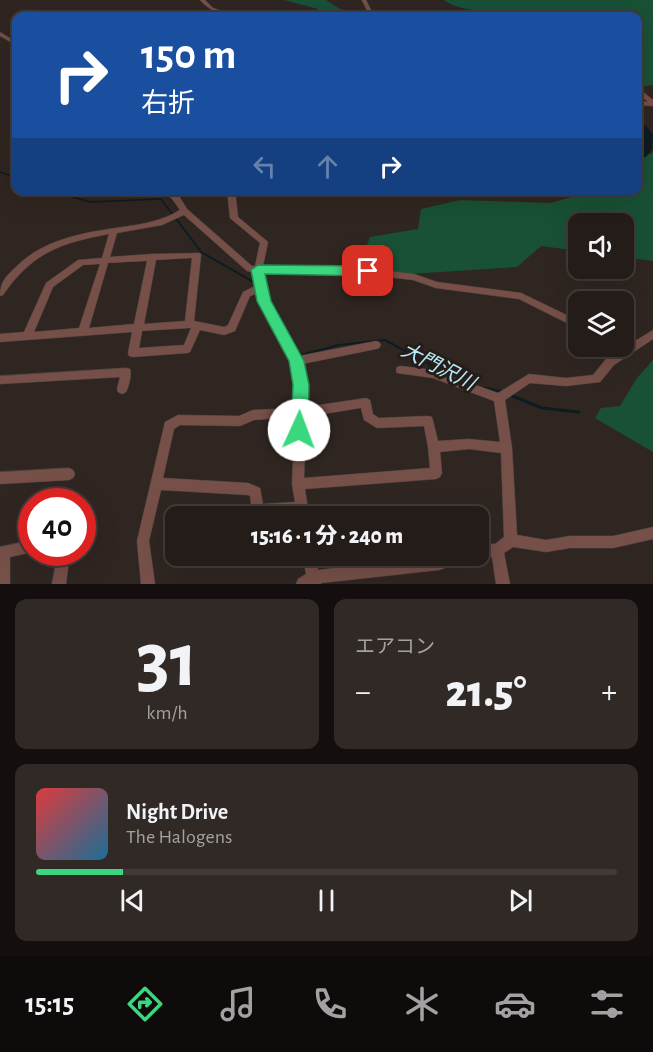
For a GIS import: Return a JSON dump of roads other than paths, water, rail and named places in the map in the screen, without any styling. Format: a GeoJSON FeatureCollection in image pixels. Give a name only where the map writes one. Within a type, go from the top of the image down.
{"type":"FeatureCollection","features":[{"type":"Feature","properties":{"kind":"street"},"geometry":{"type":"LineString","coordinates":[[201,0],[211,9],[221,12]]}},
{"type":"Feature","properties":{"kind":"street"},"geometry":{"type":"LineString","coordinates":[[172,195],[176,198],[178,215],[250,269],[355,270],[414,277],[436,285],[521,296],[568,320]]}},
{"type":"Feature","properties":{"kind":"street"},"geometry":{"type":"LineString","coordinates":[[232,195],[234,218],[264,242],[258,270],[260,288],[296,361],[301,385],[298,484],[301,506]]}},
{"type":"Feature","properties":{"kind":"street"},"geometry":{"type":"LineString","coordinates":[[0,293],[29,261],[46,249],[70,238],[114,231],[178,215]]}},
{"type":"Feature","properties":{"kind":"street"},"geometry":{"type":"LineString","coordinates":[[83,332],[114,231]]}},
{"type":"Feature","properties":{"kind":"street"},"geometry":{"type":"LineString","coordinates":[[27,336],[49,285],[81,262],[152,257],[197,255],[193,325],[187,349],[133,353],[152,257]]}},
{"type":"Feature","properties":{"kind":"street"},"geometry":{"type":"LineString","coordinates":[[0,338],[193,325],[224,331],[232,328],[246,294],[260,288]]}},
{"type":"Feature","properties":{"kind":"street"},"geometry":{"type":"LineString","coordinates":[[634,341],[653,334]]}},
{"type":"Feature","properties":{"kind":"street"},"geometry":{"type":"LineString","coordinates":[[296,361],[376,345]]}},
{"type":"Feature","properties":{"kind":"street"},"geometry":{"type":"LineString","coordinates":[[499,398],[529,378],[566,382],[596,379],[615,357]]}},
{"type":"Feature","properties":{"kind":"street"},"geometry":{"type":"LineString","coordinates":[[401,370],[433,374],[499,398]]}},
{"type":"Feature","properties":{"kind":"street"},"geometry":{"type":"LineString","coordinates":[[0,381],[126,372],[122,389]]}},
{"type":"Feature","properties":{"kind":"street"},"geometry":{"type":"LineString","coordinates":[[499,398],[506,448],[511,540]]}},
{"type":"Feature","properties":{"kind":"street"},"geometry":{"type":"LineString","coordinates":[[148,584],[143,541],[169,426],[177,420],[231,421],[253,415],[300,412],[366,403],[368,417],[377,423],[428,421],[434,447],[436,473],[298,484]]}},
{"type":"Feature","properties":{"kind":"street"},"geometry":{"type":"LineString","coordinates":[[434,447],[469,444],[506,448]]}},
{"type":"Feature","properties":{"kind":"street"},"geometry":{"type":"LineString","coordinates":[[0,478],[69,474]]}},
{"type":"Feature","properties":{"kind":"street"},"geometry":{"type":"LineString","coordinates":[[156,484],[248,489],[256,492],[257,506]]}},
{"type":"Feature","properties":{"kind":"street"},"geometry":{"type":"LineString","coordinates":[[489,550],[497,550],[511,540],[546,546],[570,542],[613,542],[653,533]]}},
{"type":"Feature","properties":{"kind":"street"},"geometry":{"type":"LineString","coordinates":[[3,584],[4,552],[18,549]]}},
{"type":"Feature","properties":{"kind":"street"},"geometry":{"type":"LineString","coordinates":[[497,550],[503,584]]}},
{"type":"Feature","properties":{"kind":"street"},"geometry":{"type":"LineString","coordinates":[[59,584],[62,566]]}},
{"type":"Feature","properties":{"kind":"street"},"geometry":{"type":"LineString","coordinates":[[309,566],[310,582],[394,566]]}},
{"type":"Feature","properties":{"kind":"waterway","name":"大門沢川"},"geometry":{"type":"LineString","coordinates":[[0,172],[12,176]]}},
{"type":"Feature","properties":{"kind":"waterway","name":"大門沢川"},"geometry":{"type":"LineString","coordinates":[[66,195],[90,202],[161,199],[173,215]]}},
{"type":"Feature","properties":{"kind":"waterway","name":"大門沢川"},"geometry":{"type":"LineString","coordinates":[[172,213],[201,252],[257,284]]}},
{"type":"Feature","properties":{"kind":"waterway","name":"大門沢川"},"geometry":{"type":"LineString","coordinates":[[262,286],[301,355],[339,345],[385,340],[449,375]]}},
{"type":"Feature","properties":{"kind":"waterway","name":"大門沢川"},"geometry":{"type":"LineString","coordinates":[[446,373],[453,377]]}},
{"type":"Feature","properties":{"kind":"waterway","name":"大門沢川"},"geometry":{"type":"LineString","coordinates":[[484,388],[502,392]]}},
{"type":"Feature","properties":{"kind":"waterway","name":"大門沢川"},"geometry":{"type":"LineString","coordinates":[[510,395],[542,408],[579,412]]}}]}
